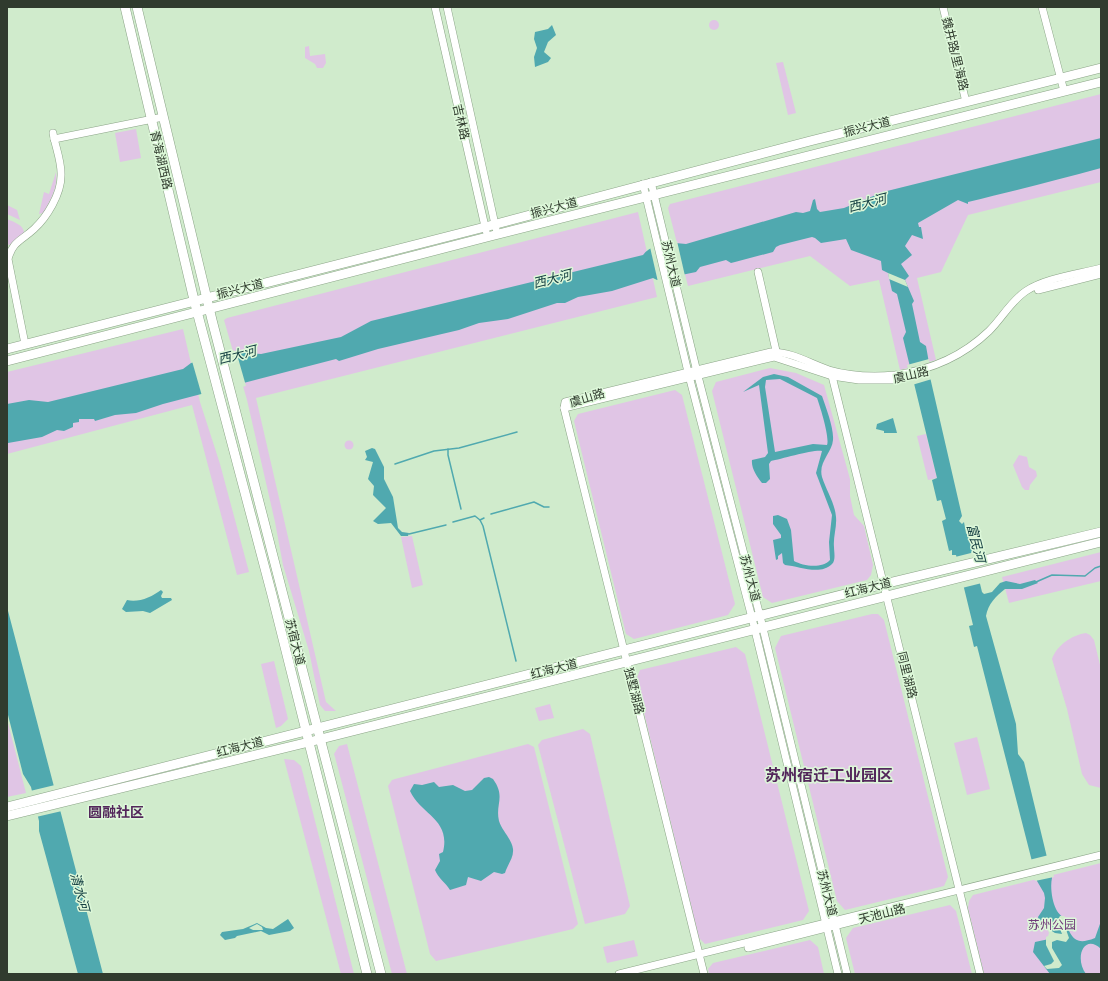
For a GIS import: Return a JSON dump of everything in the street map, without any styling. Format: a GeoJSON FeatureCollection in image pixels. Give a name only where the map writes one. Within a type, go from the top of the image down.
{"type":"FeatureCollection","features":[{"type":"Feature","properties":{"kind":"main road","name":"青海湖西路"},"geometry":{"type":"LineString","coordinates":[[125,7],[197,312]]}},
{"type":"Feature","properties":{"kind":"main road","name":"青海湖西路"},"geometry":{"type":"LineString","coordinates":[[137,7],[210,309]]}},
{"type":"Feature","properties":{"kind":"main road","name":"振兴大道"},"geometry":{"type":"LineString","coordinates":[[7,349],[194,300],[485,227],[647,183],[1101,68]]}},
{"type":"Feature","properties":{"kind":"main road","name":"振兴大道"},"geometry":{"type":"LineString","coordinates":[[7,361],[487,237],[1101,82]]}},
{"type":"Feature","properties":{"kind":"main road","name":"苏宿大道"},"geometry":{"type":"LineString","coordinates":[[210,309],[381,974]]}},
{"type":"Feature","properties":{"kind":"main road","name":"苏宿大道"},"geometry":{"type":"LineString","coordinates":[[197,312],[306,730],[367,974]]}},
{"type":"Feature","properties":{"kind":"main road","name":"红海大道"},"geometry":{"type":"LineString","coordinates":[[7,807],[884,584],[1101,532]]}},
{"type":"Feature","properties":{"kind":"main road","name":"红海大道"},"geometry":{"type":"LineString","coordinates":[[7,816],[320,739],[1101,542]]}},
{"type":"Feature","properties":{"kind":"street","name":"吉林路"},"geometry":{"type":"LineString","coordinates":[[435,7],[487,237]]}},
{"type":"Feature","properties":{"kind":"street","name":"吉林路"},"geometry":{"type":"LineString","coordinates":[[447,7],[497,235]]}},
{"type":"Feature","properties":{"kind":"street","name":"魏井路/里海路"},"geometry":{"type":"LineString","coordinates":[[943,7],[966,102]]}},
{"type":"Feature","properties":{"kind":"street"},"geometry":{"type":"LineString","coordinates":[[1042,7],[1064,91]]}},
{"type":"Feature","properties":{"kind":"street"},"geometry":{"type":"LineString","coordinates":[[24,344],[8,259],[12,247],[35,228],[49,209],[56,196],[62,174],[53,136],[163,117]]}},
{"type":"Feature","properties":{"kind":"street","name":"苏州大道"},"geometry":{"type":"LineString","coordinates":[[647,183],[656,240],[688,375],[759,628],[847,974]]}},
{"type":"Feature","properties":{"kind":"street","name":"苏州大道"},"geometry":{"type":"LineString","coordinates":[[650,196],[665,238],[756,617]]}},
{"type":"Feature","properties":{"kind":"street","name":"虞山路"},"geometry":{"type":"LineString","coordinates":[[942,365],[964,351],[989,331],[1026,290],[1039,284],[1101,268]]}},
{"type":"Feature","properties":{"kind":"street"},"geometry":{"type":"LineString","coordinates":[[758,272],[776,355]]}},
{"type":"Feature","properties":{"kind":"street","name":"虞山路"},"geometry":{"type":"LineString","coordinates":[[776,355],[832,376],[874,381],[893,380],[942,365],[964,356],[987,338],[1027,295],[1043,288],[1101,274]]}},
{"type":"Feature","properties":{"kind":"street","name":"虞山路"},"geometry":{"type":"LineString","coordinates":[[564,408],[688,375],[776,355],[792,355],[829,370],[856,375],[879,376],[911,374]]}},
{"type":"Feature","properties":{"kind":"street","name":"同里湖路"},"geometry":{"type":"LineString","coordinates":[[832,376],[980,974]]}},
{"type":"Feature","properties":{"kind":"street","name":"独墅湖路"},"geometry":{"type":"LineString","coordinates":[[564,408],[704,974]]}},
{"type":"Feature","properties":{"kind":"street","name":"苏州大道"},"geometry":{"type":"LineString","coordinates":[[759,628],[838,974]]}},
{"type":"Feature","properties":{"kind":"street"},"geometry":{"type":"LineString","coordinates":[[1064,866],[1101,855]]}},
{"type":"Feature","properties":{"kind":"street"},"geometry":{"type":"LineString","coordinates":[[1064,866],[1101,859]]}},
{"type":"Feature","properties":{"kind":"street","name":"天池山路"},"geometry":{"type":"LineString","coordinates":[[639,974],[700,957],[1064,866]]}},
{"type":"Feature","properties":{"kind":"street","name":"天池山路"},"geometry":{"type":"LineString","coordinates":[[619,974],[700,957]]}},
{"type":"Feature","properties":{"kind":"green space"},"geometry":{"type":"Polygon","coordinates":[[[714,20],[719,25],[714,30],[709,25],[714,20]]]}},
{"type":"Feature","properties":{"kind":"green space"},"geometry":{"type":"Polygon","coordinates":[[[309,46],[310,56],[325,54],[326,63],[323,68],[317,68],[315,64],[305,58],[305,47],[309,46]]]}},
{"type":"Feature","properties":{"kind":"green space"},"geometry":{"type":"Polygon","coordinates":[[[783,62],[796,113],[788,115],[776,63],[783,62]]]}},
{"type":"Feature","properties":{"kind":"green space"},"geometry":{"type":"Polygon","coordinates":[[[1101,94],[1101,182],[968,215],[941,272],[917,278],[936,360],[900,370],[879,280],[850,286],[810,256],[688,286],[668,208],[670,204],[1101,94]]]}},
{"type":"Feature","properties":{"kind":"green space"},"geometry":{"type":"Polygon","coordinates":[[[136,129],[141,158],[120,162],[115,133],[136,129]]]}},
{"type":"Feature","properties":{"kind":"green space"},"geometry":{"type":"Polygon","coordinates":[[[56,172],[56,183],[49,203],[43,213],[39,214],[44,192],[49,194],[56,172]]]}},
{"type":"Feature","properties":{"kind":"green space"},"geometry":{"type":"Polygon","coordinates":[[[7,205],[17,210],[20,220],[7,214],[7,205]]]}},
{"type":"Feature","properties":{"kind":"green space"},"geometry":{"type":"Polygon","coordinates":[[[638,212],[657,297],[256,398],[326,702],[336,711],[325,711],[320,705],[309,651],[283,565],[275,522],[247,400],[224,320],[638,212]]]}},
{"type":"Feature","properties":{"kind":"green space"},"geometry":{"type":"Polygon","coordinates":[[[7,219],[24,230],[24,233],[10,245],[7,244],[7,219]]]}},
{"type":"Feature","properties":{"kind":"green space"},"geometry":{"type":"Polygon","coordinates":[[[183,329],[200,402],[220,464],[249,572],[237,575],[192,405],[7,454],[7,372],[183,329]]]}},
{"type":"Feature","properties":{"kind":"green space"},"geometry":{"type":"Polygon","coordinates":[[[770,368],[796,373],[824,385],[850,479],[850,496],[854,515],[864,526],[873,565],[871,575],[867,580],[772,603],[763,597],[712,391],[716,382],[770,368]]]}},
{"type":"Feature","properties":{"kind":"green space"},"geometry":{"type":"Polygon","coordinates":[[[675,390],[682,395],[735,604],[728,615],[634,639],[626,634],[574,421],[578,414],[675,390]]]}},
{"type":"Feature","properties":{"kind":"green space"},"geometry":{"type":"Polygon","coordinates":[[[926,434],[937,478],[928,480],[917,436],[926,434]]]}},
{"type":"Feature","properties":{"kind":"green space"},"geometry":{"type":"Polygon","coordinates":[[[349,440],[354,445],[349,450],[344,445],[349,440]]]}},
{"type":"Feature","properties":{"kind":"green space"},"geometry":{"type":"Polygon","coordinates":[[[1019,455],[1027,457],[1029,467],[1036,471],[1037,476],[1030,485],[1029,490],[1025,490],[1022,487],[1013,465],[1019,455]]]}},
{"type":"Feature","properties":{"kind":"green space"},"geometry":{"type":"Polygon","coordinates":[[[412,536],[423,585],[412,588],[401,537],[412,536]]]}},
{"type":"Feature","properties":{"kind":"green space"},"geometry":{"type":"Polygon","coordinates":[[[1101,552],[1101,581],[1009,603],[1002,577],[1101,552]]]}},
{"type":"Feature","properties":{"kind":"green space"},"geometry":{"type":"Polygon","coordinates":[[[872,614],[878,614],[884,620],[948,877],[944,886],[845,910],[837,901],[775,648],[781,636],[872,614]]]}},
{"type":"Feature","properties":{"kind":"green space"},"geometry":{"type":"Polygon","coordinates":[[[1086,633],[1094,640],[1101,669],[1101,788],[1089,785],[1082,774],[1067,709],[1052,659],[1057,649],[1070,638],[1086,633]]]}},
{"type":"Feature","properties":{"kind":"green space"},"geometry":{"type":"Polygon","coordinates":[[[736,647],[745,654],[809,911],[803,920],[705,944],[699,938],[636,680],[640,670],[736,647]]]}},
{"type":"Feature","properties":{"kind":"green space"},"geometry":{"type":"Polygon","coordinates":[[[274,661],[288,719],[281,726],[276,728],[261,664],[274,661]]]}},
{"type":"Feature","properties":{"kind":"green space"},"geometry":{"type":"Polygon","coordinates":[[[550,704],[554,718],[539,721],[535,708],[550,704]]]}},
{"type":"Feature","properties":{"kind":"green space"},"geometry":{"type":"Polygon","coordinates":[[[7,719],[26,793],[7,797],[7,719]]]}},
{"type":"Feature","properties":{"kind":"green space"},"geometry":{"type":"Polygon","coordinates":[[[583,729],[590,734],[630,906],[625,914],[585,924],[538,745],[542,740],[583,729]]]}},
{"type":"Feature","properties":{"kind":"green space"},"geometry":{"type":"Polygon","coordinates":[[[977,737],[990,789],[967,795],[954,743],[977,737]]]}},
{"type":"Feature","properties":{"kind":"green space"},"geometry":{"type":"Polygon","coordinates":[[[347,744],[407,974],[392,974],[334,754],[339,746],[347,744]]]}},
{"type":"Feature","properties":{"kind":"green space"},"geometry":{"type":"Polygon","coordinates":[[[528,744],[534,747],[578,924],[573,929],[436,961],[430,954],[388,786],[392,780],[395,779],[528,744]]]}},
{"type":"Feature","properties":{"kind":"green space"},"geometry":{"type":"Polygon","coordinates":[[[284,759],[294,760],[301,766],[354,974],[341,974],[284,759]]]}},
{"type":"Feature","properties":{"kind":"green space","name":"苏州公园"},"geometry":{"type":"Polygon","coordinates":[[[1101,863],[1101,974],[984,974],[968,908],[969,901],[973,895],[1101,863]]]}},
{"type":"Feature","properties":{"kind":"green space"},"geometry":{"type":"Polygon","coordinates":[[[950,905],[956,911],[972,974],[855,974],[846,938],[853,928],[950,905]]]}},
{"type":"Feature","properties":{"kind":"green space"},"geometry":{"type":"Polygon","coordinates":[[[634,940],[638,956],[607,963],[603,947],[634,940]]]}},
{"type":"Feature","properties":{"kind":"green space"},"geometry":{"type":"Polygon","coordinates":[[[810,940],[818,947],[824,974],[709,974],[708,969],[713,963],[810,940]]]}},
{"type":"Feature","properties":{"kind":"water"},"geometry":{"type":"Polygon","coordinates":[[[552,25],[556,35],[548,42],[544,52],[551,58],[548,62],[535,67],[534,57],[537,48],[534,39],[535,32],[548,29],[552,25]]]}},
{"type":"Feature","properties":{"kind":"water","name":"西大河"},"geometry":{"type":"Polygon","coordinates":[[[1101,138],[1101,168],[968,202],[968,204],[958,200],[918,223],[919,227],[921,227],[923,239],[912,235],[905,246],[912,255],[901,264],[909,276],[905,280],[914,301],[912,304],[920,342],[926,346],[929,363],[927,364],[962,516],[959,521],[962,524],[964,522],[982,592],[984,594],[992,592],[1000,583],[1006,581],[1020,584],[1035,580],[1038,583],[1022,589],[1005,589],[993,601],[986,616],[1016,724],[1018,754],[1024,762],[1052,878],[1051,890],[1055,906],[1072,936],[1079,941],[1095,938],[1101,921],[1101,949],[1090,944],[1086,946],[1081,955],[1081,961],[1086,974],[1050,974],[1033,952],[1035,942],[1049,939],[1049,930],[1039,921],[1038,917],[1044,908],[1044,893],[1037,881],[977,646],[974,647],[969,626],[973,625],[956,555],[952,555],[952,550],[949,551],[942,521],[946,519],[941,500],[937,501],[932,480],[937,478],[903,338],[906,332],[897,294],[892,291],[888,273],[882,270],[881,261],[851,250],[846,239],[821,243],[812,237],[780,245],[776,247],[773,252],[735,262],[731,263],[726,260],[700,267],[696,272],[657,280],[653,278],[612,291],[578,297],[565,303],[557,303],[508,319],[479,323],[459,330],[378,349],[339,361],[336,359],[163,404],[136,413],[115,415],[95,421],[94,419],[79,419],[79,422],[73,423],[73,427],[64,431],[57,430],[42,437],[8,443],[7,440],[7,404],[29,400],[48,402],[183,369],[191,363],[233,352],[261,354],[341,337],[371,321],[643,255],[651,248],[663,244],[686,244],[796,212],[803,213],[810,211],[813,200],[815,199],[817,209],[820,212],[844,208],[883,192],[1101,138]]]}},
{"type":"Feature","properties":{"kind":"water"},"geometry":{"type":"Polygon","coordinates":[[[774,374],[788,377],[822,396],[832,430],[833,440],[823,462],[821,472],[832,502],[836,521],[834,558],[832,564],[827,568],[816,570],[785,565],[783,563],[782,553],[776,560],[773,540],[781,538],[781,535],[773,524],[773,516],[778,515],[787,519],[791,530],[794,561],[802,564],[817,566],[827,563],[830,560],[829,542],[832,515],[816,473],[822,451],[805,453],[771,461],[769,464],[770,479],[766,483],[762,483],[752,466],[752,460],[765,457],[768,453],[759,385],[743,392],[763,377],[774,374]],[[780,379],[766,380],[765,387],[775,452],[813,444],[827,445],[828,441],[826,429],[817,398],[780,379]]]}},
{"type":"Feature","properties":{"kind":"water"},"geometry":{"type":"Polygon","coordinates":[[[893,418],[897,433],[884,433],[884,431],[876,429],[877,424],[893,418]]]}},
{"type":"Feature","properties":{"kind":"water"},"geometry":{"type":"Polygon","coordinates":[[[372,448],[375,449],[384,467],[384,479],[393,497],[398,528],[402,532],[409,533],[408,536],[401,536],[391,523],[378,524],[373,521],[386,508],[373,495],[374,486],[368,479],[373,462],[365,460],[367,457],[365,451],[372,448]]]}},
{"type":"Feature","properties":{"kind":"water"},"geometry":{"type":"Polygon","coordinates":[[[161,590],[163,592],[161,596],[162,598],[171,598],[172,600],[150,613],[143,611],[126,612],[122,609],[127,600],[136,601],[145,599],[161,590]]]}},
{"type":"Feature","properties":{"kind":"water","name":"清水河"},"geometry":{"type":"Polygon","coordinates":[[[7,607],[103,974],[78,974],[39,831],[39,821],[31,787],[23,774],[7,711],[7,607]]]}},
{"type":"Feature","properties":{"kind":"water"},"geometry":{"type":"Polygon","coordinates":[[[489,777],[493,779],[499,791],[499,821],[512,845],[513,852],[511,858],[505,873],[502,874],[494,872],[481,881],[468,877],[466,885],[450,890],[435,870],[440,861],[439,854],[443,852],[443,832],[434,818],[421,806],[410,791],[414,784],[422,785],[434,782],[439,787],[453,785],[465,791],[472,790],[484,778],[489,777]]]}},
{"type":"Feature","properties":{"kind":"water"},"geometry":{"type":"Polygon","coordinates":[[[288,919],[294,928],[290,931],[269,935],[261,931],[225,940],[220,935],[222,932],[243,929],[257,923],[266,928],[273,929],[288,919]],[[257,924],[249,928],[253,930],[263,930],[262,927],[257,924]]]}},
{"type":"Feature","properties":{"kind":"pier"},"geometry":{"type":"Polygon","coordinates":[[[677,241],[685,276],[658,282],[650,247],[677,241]]]}},
{"type":"Feature","properties":{"kind":"pier"},"geometry":{"type":"Polygon","coordinates":[[[888,273],[905,280],[908,287],[889,279],[888,273]]]}},
{"type":"Feature","properties":{"kind":"pier"},"geometry":{"type":"Polygon","coordinates":[[[232,350],[236,351],[246,386],[202,396],[192,361],[232,350]]]}},
{"type":"Feature","properties":{"kind":"pier"},"geometry":{"type":"Polygon","coordinates":[[[929,359],[932,379],[912,385],[907,365],[929,359]]]}},
{"type":"Feature","properties":{"kind":"pier"},"geometry":{"type":"Polygon","coordinates":[[[975,552],[982,583],[962,588],[955,557],[975,552]]]}},
{"type":"Feature","properties":{"kind":"pier"},"geometry":{"type":"Polygon","coordinates":[[[55,785],[62,811],[36,817],[30,791],[55,785]]]}},
{"type":"Feature","properties":{"kind":"pier"},"geometry":{"type":"Polygon","coordinates":[[[1049,855],[1054,877],[1035,881],[1029,860],[1049,855]]]}},
{"type":"Feature","properties":{"kind":"pier"},"geometry":{"type":"Polygon","coordinates":[[[1060,916],[1064,916],[1067,920],[1064,924],[1069,938],[1066,942],[1057,940],[1052,942],[1052,948],[1062,965],[1059,968],[1047,969],[1044,966],[1051,964],[1054,961],[1046,945],[1046,937],[1049,933],[1047,928],[1055,933],[1062,934],[1057,921],[1060,916]]]}},
{"type":"Feature","properties":{"kind":"waterway"},"geometry":{"type":"LineString","coordinates":[[395,464],[434,451],[459,448],[517,432]]}},
{"type":"Feature","properties":{"kind":"waterway"},"geometry":{"type":"LineString","coordinates":[[448,449],[448,455],[461,509]]}},
{"type":"Feature","properties":{"kind":"waterway"},"geometry":{"type":"LineString","coordinates":[[491,514],[534,502],[544,507],[549,507]]}},
{"type":"Feature","properties":{"kind":"waterway"},"geometry":{"type":"LineString","coordinates":[[453,522],[475,516],[480,520],[483,526],[516,661]]}},
{"type":"Feature","properties":{"kind":"waterway"},"geometry":{"type":"LineString","coordinates":[[480,520],[484,518]]}},
{"type":"Feature","properties":{"kind":"waterway"},"geometry":{"type":"LineString","coordinates":[[409,534],[446,525]]}},
{"type":"Feature","properties":{"kind":"waterway"},"geometry":{"type":"LineString","coordinates":[[1036,582],[1052,575],[1085,576],[1095,568],[1101,566]]}},
{"type":"Feature","properties":{"kind":"district","name":"苏州宿迁工业园区"},"geometry":{"type":"Point","coordinates":[829,775]}},
{"type":"Feature","properties":{"kind":"district","name":"圆融社区"},"geometry":{"type":"Point","coordinates":[116,812]}},
{"type":"Feature","properties":{"kind":"water label","name":"富民河"},"geometry":{"type":"Point","coordinates":[976,543]}}]}
